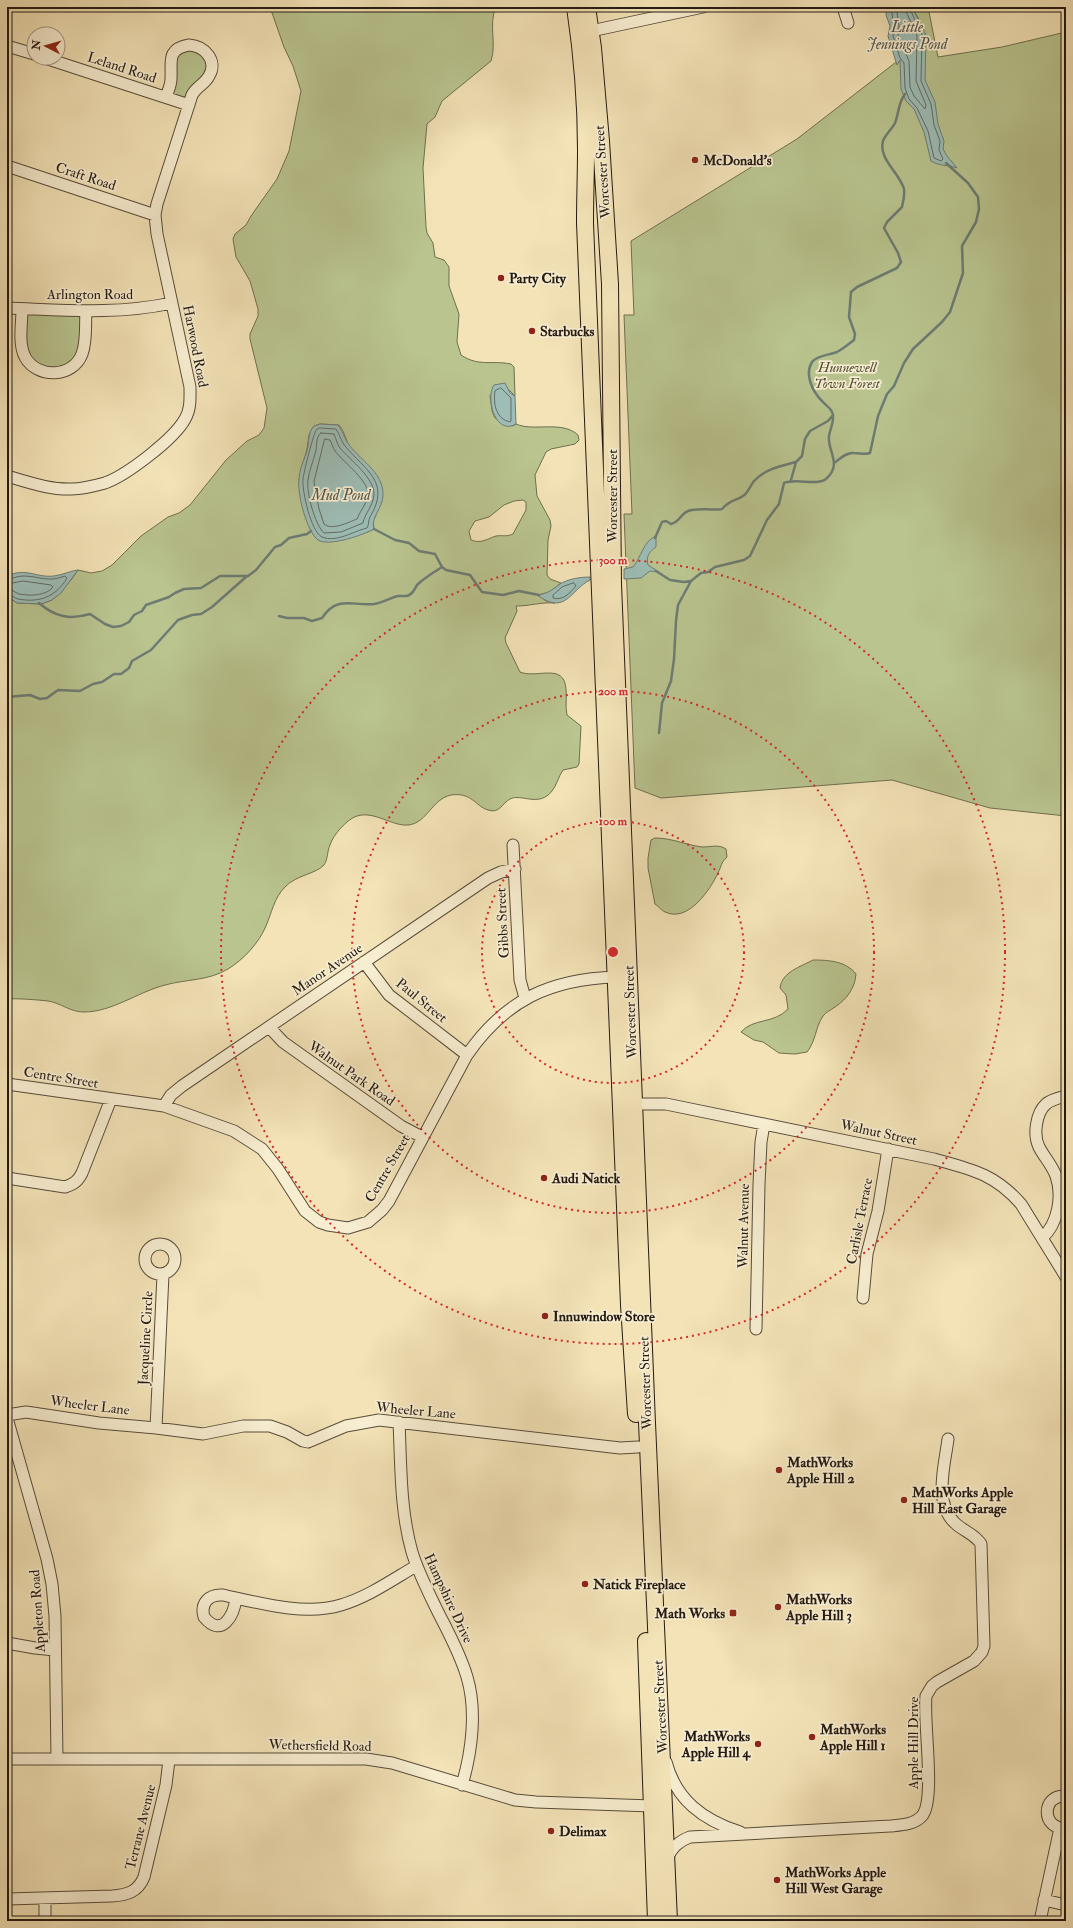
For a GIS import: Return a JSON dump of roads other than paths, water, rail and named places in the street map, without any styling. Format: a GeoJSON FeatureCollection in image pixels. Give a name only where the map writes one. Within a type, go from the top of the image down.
{"type":"FeatureCollection","features":[{"type":"Feature","properties":{"kind":"highway","name":"Worcester Street"},"geometry":{"type":"LineString","coordinates":[[575,7],[583,84],[586,151],[584,182],[630,1347],[638,1447],[656,1921]]}},
{"type":"Feature","properties":{"kind":"highway","name":"Worcester Street"},"geometry":{"type":"LineString","coordinates":[[587,7],[591,31],[603,182],[610,299],[613,584],[646,1422],[669,1921]]}},
{"type":"Feature","properties":{"kind":"highway"},"geometry":{"type":"LineString","coordinates":[[584,182],[603,182]]}},
{"type":"Feature","properties":{"kind":"street"},"geometry":{"type":"LineString","coordinates":[[591,31],[703,7]]}},
{"type":"Feature","properties":{"kind":"street"},"geometry":{"type":"LineString","coordinates":[[843,7],[848,23]]}},
{"type":"Feature","properties":{"kind":"street","name":"Harwood Road"},"geometry":{"type":"LineString","coordinates":[[7,476],[38,485],[60,489],[95,486],[125,472],[173,435],[186,418],[190,397],[189,381],[157,234],[155,214],[159,194],[189,104],[195,90],[206,80],[212,68],[210,58],[206,52],[195,45],[190,45],[180,48],[172,56],[170,67],[171,78],[166,97]]}},
{"type":"Feature","properties":{"kind":"street"},"geometry":{"type":"LineString","coordinates":[[7,46],[26,52]]}},
{"type":"Feature","properties":{"kind":"street","name":"Leland Road"},"geometry":{"type":"LineString","coordinates":[[66,65],[189,104]]}},
{"type":"Feature","properties":{"kind":"street","name":"Craft Road"},"geometry":{"type":"LineString","coordinates":[[7,166],[155,214]]}},
{"type":"Feature","properties":{"kind":"street","name":"Arlington Road"},"geometry":{"type":"LineString","coordinates":[[7,308],[86,312],[131,310],[172,303]]}},
{"type":"Feature","properties":{"kind":"street"},"geometry":{"type":"LineString","coordinates":[[22,309],[21,339],[23,352],[26,358],[36,369],[48,373],[64,371],[75,364],[79,359],[84,347],[86,312]]}},
{"type":"Feature","properties":{"kind":"street","name":"Gibbs Street"},"geometry":{"type":"LineString","coordinates":[[514,845],[520,980],[525,998]]}},
{"type":"Feature","properties":{"kind":"street","name":"Manor Avenue"},"geometry":{"type":"LineString","coordinates":[[164,1106],[175,1091],[488,878],[500,872],[514,869]]}},
{"type":"Feature","properties":{"kind":"street","name":"Paul Street"},"geometry":{"type":"LineString","coordinates":[[364,962],[389,995],[467,1055]]}},
{"type":"Feature","properties":{"kind":"street","name":"Centre Street"},"geometry":{"type":"LineString","coordinates":[[7,1084],[164,1106],[223,1126],[253,1142],[270,1158],[305,1211],[319,1222],[348,1228],[368,1222],[382,1210],[389,1201],[467,1055],[493,1023],[507,1010],[525,998],[564,983],[590,978],[616,977]]}},
{"type":"Feature","properties":{"kind":"street","name":"Walnut Park Road"},"geometry":{"type":"LineString","coordinates":[[269,1027],[283,1042],[401,1126],[422,1137]]}},
{"type":"Feature","properties":{"kind":"street"},"geometry":{"type":"LineString","coordinates":[[1042,1238],[1050,1230],[1054,1223],[1059,1195],[1056,1176],[1039,1148],[1036,1130],[1041,1109],[1045,1105],[1066,1096]]}},
{"type":"Feature","properties":{"kind":"street","name":"Centre Street"},"geometry":{"type":"LineString","coordinates":[[7,1178],[65,1187],[72,1185],[78,1180],[82,1173],[111,1099]]}},
{"type":"Feature","properties":{"kind":"street","name":"Walnut Street"},"geometry":{"type":"LineString","coordinates":[[634,1104],[666,1104],[888,1149],[950,1163],[977,1172],[1006,1187],[1021,1204],[1066,1277]]}},
{"type":"Feature","properties":{"kind":"street","name":"Walnut Avenue"},"geometry":{"type":"LineString","coordinates":[[756,1329],[759,1184],[761,1142],[764,1124]]}},
{"type":"Feature","properties":{"kind":"street","name":"Carlisle Terrace"},"geometry":{"type":"LineString","coordinates":[[863,1298],[867,1254],[876,1223],[888,1149]]}},
{"type":"Feature","properties":{"kind":"street","name":"Jacqueline Circle"},"geometry":{"type":"LineString","coordinates":[[156,1428],[163,1274]]}},
{"type":"Feature","properties":{"kind":"street","name":"Wheeler Lane"},"geometry":{"type":"LineString","coordinates":[[7,1414],[26,1412],[99,1423],[203,1434],[243,1426],[265,1425],[277,1428],[308,1442],[355,1423],[379,1420],[620,1448],[638,1447]]}},
{"type":"Feature","properties":{"kind":"street","name":"Appleton Road"},"geometry":{"type":"LineString","coordinates":[[7,1418],[50,1571],[54,1599],[57,1759]]}},
{"type":"Feature","properties":{"kind":"street","name":"Hampshire Drive"},"geometry":{"type":"LineString","coordinates":[[399,1422],[404,1511],[408,1540],[416,1566],[457,1650],[470,1689],[472,1720],[468,1761],[462,1785]]}},
{"type":"Feature","properties":{"kind":"street","name":"Apple Hill Drive"},"geometry":{"type":"LineString","coordinates":[[667,1860],[673,1848],[684,1839],[698,1836],[890,1826],[911,1823],[923,1815],[926,1808],[928,1790],[926,1696],[932,1686],[937,1682],[979,1657],[984,1646],[981,1544],[974,1536],[954,1522],[945,1511],[943,1503],[943,1486],[948,1439]]}},
{"type":"Feature","properties":{"kind":"street"},"geometry":{"type":"LineString","coordinates":[[236,1598],[299,1609],[331,1608],[361,1597],[416,1566]]}},
{"type":"Feature","properties":{"kind":"street"},"geometry":{"type":"LineString","coordinates":[[7,1642],[35,1648],[55,1650]]}},
{"type":"Feature","properties":{"kind":"street","name":"Apple Hill Drive"},"geometry":{"type":"LineString","coordinates":[[662,1746],[673,1782],[688,1803],[722,1825],[744,1833]]}},
{"type":"Feature","properties":{"kind":"street","name":"Wethersfield Road"},"geometry":{"type":"LineString","coordinates":[[7,1759],[366,1759],[392,1763],[462,1785],[526,1802],[652,1806]]}},
{"type":"Feature","properties":{"kind":"street","name":"Terrane Avenue"},"geometry":{"type":"LineString","coordinates":[[7,1899],[120,1895],[133,1892],[138,1888],[146,1869],[166,1785],[169,1760]]}},
{"type":"Feature","properties":{"kind":"street"},"geometry":{"type":"LineString","coordinates":[[1040,1921],[1063,1828],[1055,1826],[1048,1819],[1047,1809],[1052,1800],[1057,1797],[1066,1796]]}},
{"type":"Feature","properties":{"kind":"street"},"geometry":{"type":"LineString","coordinates":[[45,1898],[45,1921]]}},
{"type":"Feature","properties":{"kind":"street"},"geometry":{"type":"LineString","coordinates":[[1044,1900],[1066,1905]]}},
{"type":"Feature","properties":{"kind":"water","name":"Little Jennings Pond"},"geometry":{"type":"Polygon","coordinates":[[[887,7],[912,7],[926,35],[925,80],[935,102],[938,124],[944,141],[943,149],[957,168],[937,164],[931,161],[924,132],[914,109],[906,101],[901,89],[900,60],[897,65],[888,36],[890,26],[886,15],[887,7]]]}},
{"type":"Feature","properties":{"kind":"water"},"geometry":{"type":"Polygon","coordinates":[[[505,383],[510,393],[515,396],[516,424],[509,426],[503,425],[498,421],[494,414],[491,399],[494,385],[505,383]]]}},
{"type":"Feature","properties":{"kind":"water","name":"Mud Pond"},"geometry":{"type":"Polygon","coordinates":[[[320,424],[338,425],[347,442],[370,466],[379,479],[383,495],[375,517],[373,525],[374,529],[354,537],[330,542],[318,540],[310,529],[301,503],[299,486],[299,476],[307,451],[311,430],[314,426],[320,424]]]}},
{"type":"Feature","properties":{"kind":"water"},"geometry":{"type":"Polygon","coordinates":[[[656,536],[656,547],[649,554],[647,562],[648,565],[659,572],[650,571],[641,578],[624,579],[624,569],[633,567],[645,546],[652,538],[656,536]]]}},
{"type":"Feature","properties":{"kind":"water"},"geometry":{"type":"Polygon","coordinates":[[[78,570],[61,593],[52,600],[41,604],[17,603],[7,596],[7,576],[14,573],[20,572],[42,576],[54,576],[78,570]]]}},
{"type":"Feature","properties":{"kind":"water"},"geometry":{"type":"Polygon","coordinates":[[[590,577],[590,580],[583,584],[567,599],[561,602],[555,603],[547,601],[537,595],[544,594],[567,581],[590,577]]]}},
{"type":"Feature","properties":{"kind":"waterway"},"geometry":{"type":"LineString","coordinates":[[656,571],[670,580],[684,582],[691,581],[701,573],[708,572],[715,567],[744,560],[750,556],[767,520],[779,504],[784,483],[794,481],[822,481],[831,473],[834,463],[829,436],[833,415],[813,388],[809,378],[809,372],[814,360],[837,352],[854,340],[855,334],[849,317],[851,292],[857,287],[897,268],[901,262],[898,253],[884,228],[887,222],[902,207],[904,189],[902,183],[886,160],[882,148],[884,139],[895,123],[900,104],[905,94]]}},
{"type":"Feature","properties":{"kind":"waterway"},"geometry":{"type":"LineString","coordinates":[[834,463],[843,456],[851,453],[870,453],[878,416],[887,394],[894,386],[904,363],[913,349],[942,322],[950,312],[963,273],[962,246],[976,222],[979,209],[978,197],[968,183],[946,163]]}},
{"type":"Feature","properties":{"kind":"waterway"},"geometry":{"type":"LineString","coordinates":[[791,480],[796,462],[802,456],[805,439],[810,431],[828,421],[833,415]]}},
{"type":"Feature","properties":{"kind":"waterway"},"geometry":{"type":"LineString","coordinates":[[655,538],[662,522],[666,521],[671,524],[674,523],[685,512],[692,510],[722,509],[730,502],[745,495],[758,477],[774,468],[796,462]]}},
{"type":"Feature","properties":{"kind":"waterway"},"geometry":{"type":"LineString","coordinates":[[374,529],[395,540],[409,543],[419,551],[435,554],[442,567],[446,570],[470,575],[482,592],[503,595],[519,591],[539,595]]}},
{"type":"Feature","properties":{"kind":"waterway"},"geometry":{"type":"LineString","coordinates":[[39,603],[45,608],[63,616],[76,617],[90,614],[105,624],[113,627],[121,626],[129,622],[134,615],[142,611],[146,605],[169,597],[184,589],[201,588],[220,576],[248,576],[256,570],[275,547],[281,545],[289,538],[307,534],[311,531]]}},
{"type":"Feature","properties":{"kind":"waterway"},"geometry":{"type":"LineString","coordinates":[[279,616],[287,618],[304,618],[312,621],[322,618],[333,606],[339,604],[374,604],[398,596],[407,596],[412,593],[417,585],[429,575],[442,567]]}},
{"type":"Feature","properties":{"kind":"waterway"},"geometry":{"type":"LineString","coordinates":[[7,697],[30,695],[40,699],[47,698],[58,690],[80,691],[93,684],[102,682],[114,674],[121,674],[129,668],[132,661],[151,650],[178,620],[192,615],[201,614],[212,607],[247,576]]}},
{"type":"Feature","properties":{"kind":"waterway"},"geometry":{"type":"LineString","coordinates":[[659,733],[662,703],[671,681],[678,605],[691,581]]}},
{"type":"Feature","properties":{"kind":"place","name":"McDonald's"},"geometry":{"type":"Point","coordinates":[695,160]}},
{"type":"Feature","properties":{"kind":"place","name":"Party City"},"geometry":{"type":"Point","coordinates":[501,278]}},
{"type":"Feature","properties":{"kind":"place","name":"Starbucks"},"geometry":{"type":"Point","coordinates":[532,331]}},
{"type":"Feature","properties":{"kind":"place","name":"Audi Natick"},"geometry":{"type":"Point","coordinates":[544,1178]}},
{"type":"Feature","properties":{"kind":"place","name":"Innuwindow Store"},"geometry":{"type":"Point","coordinates":[545,1316]}},
{"type":"Feature","properties":{"kind":"place","name":"MathWorks Apple Hill 2"},"geometry":{"type":"Point","coordinates":[779,1470]}},
{"type":"Feature","properties":{"kind":"place","name":"MathWorks Apple Hill East Garage"},"geometry":{"type":"Point","coordinates":[904,1500]}},
{"type":"Feature","properties":{"kind":"place","name":"Natick Fireplace"},"geometry":{"type":"Point","coordinates":[585,1584]}},
{"type":"Feature","properties":{"kind":"place","name":"MathWorks Apple Hill 3"},"geometry":{"type":"Point","coordinates":[778,1607]}},
{"type":"Feature","properties":{"kind":"place","name":"Math Works"},"geometry":{"type":"Point","coordinates":[733,1613]}},
{"type":"Feature","properties":{"kind":"place","name":"MathWorks Apple Hill 1"},"geometry":{"type":"Point","coordinates":[812,1737]}},
{"type":"Feature","properties":{"kind":"place","name":"MathWorks Apple Hill 4"},"geometry":{"type":"Point","coordinates":[758,1744]}},
{"type":"Feature","properties":{"kind":"place","name":"Delimax"},"geometry":{"type":"Point","coordinates":[551,1831]}},
{"type":"Feature","properties":{"kind":"place","name":"MathWorks Apple Hill West Garage"},"geometry":{"type":"Point","coordinates":[777,1880]}},
{"type":"Feature","properties":{"kind":"park label","name":"Hunnewell Town Forest"},"geometry":{"type":"Point","coordinates":[847,376]}}]}
